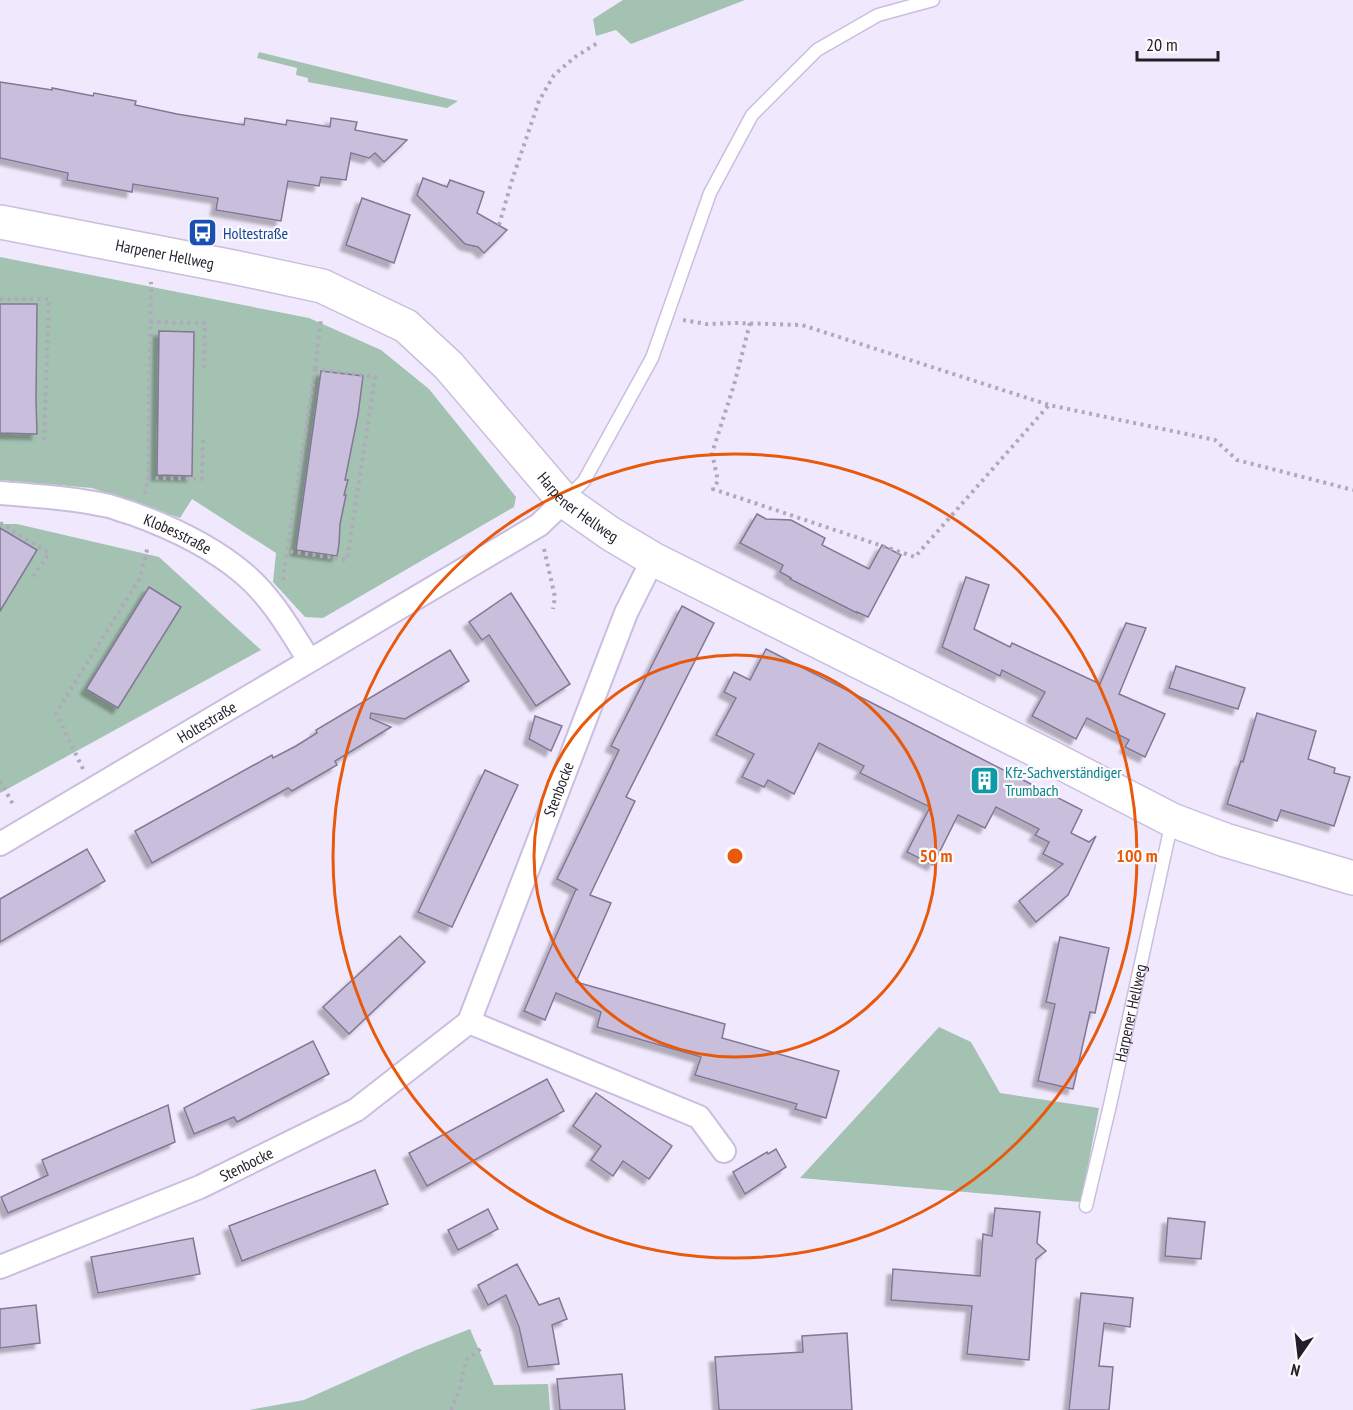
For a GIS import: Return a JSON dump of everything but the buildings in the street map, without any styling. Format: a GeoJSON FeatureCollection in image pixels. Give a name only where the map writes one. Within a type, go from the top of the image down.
{"type":"FeatureCollection","features":[{"type":"Feature","properties":{"kind":"street","name":"Harpener Hellweg"},"geometry":{"type":"LineString","coordinates":[[0,222],[322,286],[406,326],[449,366],[564,501],[611,534],[653,559],[1172,820],[1225,840],[1353,878]]}},
{"type":"Feature","properties":{"kind":"street","name":"Klobesstraße"},"geometry":{"type":"LineString","coordinates":[[0,493],[110,506],[147,519],[212,552],[244,573],[265,595],[279,612],[309,660]]}},
{"type":"Feature","properties":{"kind":"street","name":"Holtestraße"},"geometry":{"type":"LineString","coordinates":[[0,844],[539,525],[564,501]]}},
{"type":"Feature","properties":{"kind":"street","name":"Stenbocke"},"geometry":{"type":"LineString","coordinates":[[0,1267],[200,1187],[356,1110],[469,1022],[626,613],[653,559]]}},
{"type":"Feature","properties":{"kind":"street"},"geometry":{"type":"LineString","coordinates":[[469,1022],[699,1117],[724,1151]]}},
{"type":"Feature","properties":{"kind":"lane"},"geometry":{"type":"LineString","coordinates":[[564,501],[584,481],[652,358],[710,193],[752,115],[817,50],[878,15],[933,0]]}},
{"type":"Feature","properties":{"kind":"lane","name":"Harpener Hellweg"},"geometry":{"type":"LineString","coordinates":[[1086,1206],[1172,820]]}},
{"type":"Feature","properties":{"kind":"path"},"geometry":{"type":"LineString","coordinates":[[499,225],[539,101],[554,75],[575,57],[598,42]]}},
{"type":"Feature","properties":{"kind":"path"},"geometry":{"type":"LineString","coordinates":[[92,789],[56,713],[140,578],[147,519],[151,282]]}},
{"type":"Feature","properties":{"kind":"path"},"geometry":{"type":"LineString","coordinates":[[0,299],[49,299],[44,441]]}},
{"type":"Feature","properties":{"kind":"path"},"geometry":{"type":"LineString","coordinates":[[667,318],[706,324],[802,325],[1049,405],[1215,440],[1237,460],[1353,490]]}},
{"type":"Feature","properties":{"kind":"path"},"geometry":{"type":"LineString","coordinates":[[315,369],[375,377],[347,560],[287,551],[321,319]]}},
{"type":"Feature","properties":{"kind":"path"},"geometry":{"type":"LineString","coordinates":[[150,322],[206,322],[204,373]]}},
{"type":"Feature","properties":{"kind":"path"},"geometry":{"type":"LineString","coordinates":[[750,323],[734,385],[712,453],[718,481],[713,489],[915,557],[1049,405]]}},
{"type":"Feature","properties":{"kind":"path"},"geometry":{"type":"LineString","coordinates":[[148,478],[202,479],[203,440]]}},
{"type":"Feature","properties":{"kind":"path"},"geometry":{"type":"LineString","coordinates":[[0,523],[49,553],[31,580]]}},
{"type":"Feature","properties":{"kind":"path"},"geometry":{"type":"LineString","coordinates":[[549,570],[555,597],[553,609]]}},
{"type":"Feature","properties":{"kind":"path"},"geometry":{"type":"LineString","coordinates":[[451,1410],[460,1388],[466,1360],[483,1347]]}},
{"type":"Feature","properties":{"kind":"green space"},"geometry":{"type":"Polygon","coordinates":[[[623,0],[745,0],[631,44],[616,30],[596,36],[593,19],[623,0]]]}},
{"type":"Feature","properties":{"kind":"green space"},"geometry":{"type":"Polygon","coordinates":[[[259,52],[458,101],[447,108],[308,82],[308,78],[296,75],[297,68],[257,58],[259,52]]]}},
{"type":"Feature","properties":{"kind":"green space"},"geometry":{"type":"Polygon","coordinates":[[[0,257],[309,318],[381,350],[429,389],[516,497],[514,507],[323,618],[305,617],[273,582],[276,553],[192,499],[180,518],[92,488],[0,480],[0,257]]]}},
{"type":"Feature","properties":{"kind":"green space"},"geometry":{"type":"Polygon","coordinates":[[[0,524],[17,524],[159,557],[261,650],[0,793],[0,524]]]}},
{"type":"Feature","properties":{"kind":"green space"},"geometry":{"type":"Polygon","coordinates":[[[939,1027],[971,1042],[1000,1093],[1099,1108],[1081,1202],[800,1178],[939,1027]]]}},
{"type":"Feature","properties":{"kind":"green space"},"geometry":{"type":"Polygon","coordinates":[[[470,1329],[494,1385],[548,1384],[550,1410],[249,1410],[304,1400],[416,1350],[470,1329]]]}},
{"type":"Feature","properties":{"kind":"place","name":"Holtestraße"},"geometry":{"type":"Point","coordinates":[202,233]}},
{"type":"Feature","properties":{"kind":"place","name":"Kfz-Sachverständiger Trumbach"},"geometry":{"type":"Point","coordinates":[984,781]}}]}
